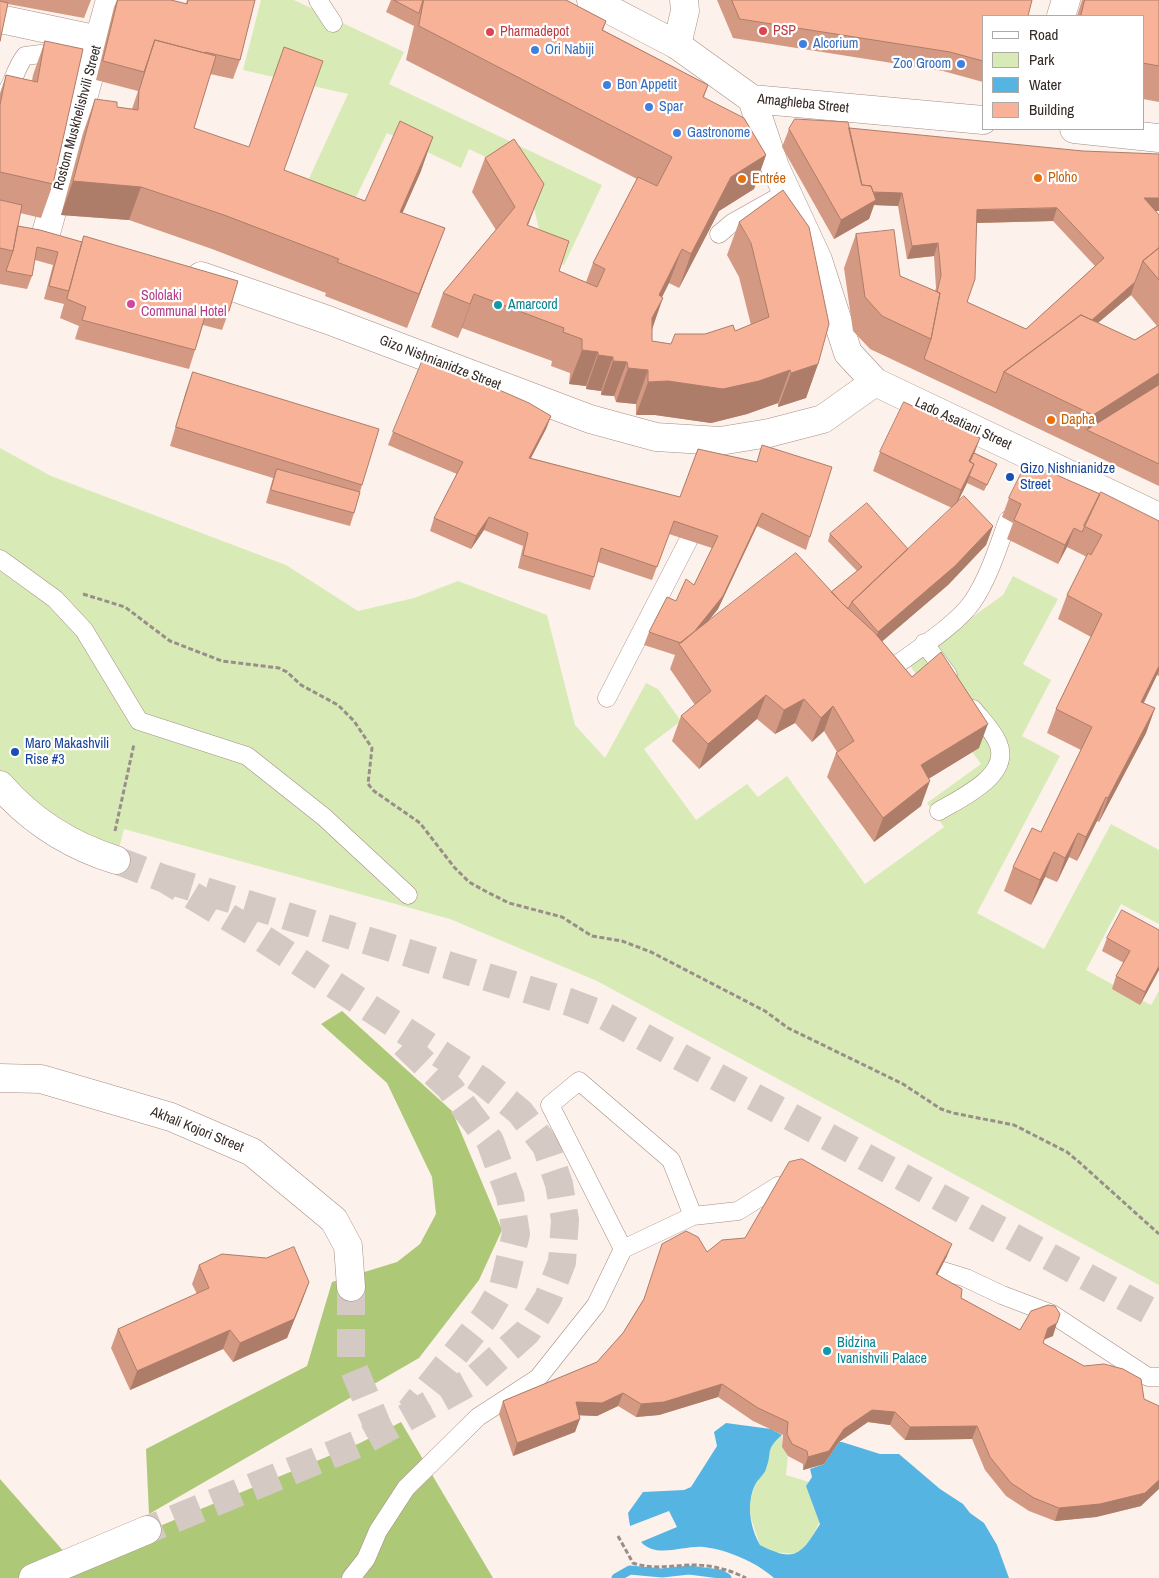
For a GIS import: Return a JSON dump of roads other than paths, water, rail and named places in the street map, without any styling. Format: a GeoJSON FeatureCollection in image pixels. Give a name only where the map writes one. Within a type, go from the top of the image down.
{"type":"FeatureCollection","features":[{"type":"Feature","properties":{"kind":"street","name":"Rostom Muskhelishvili Street"},"geometry":{"type":"LineString","coordinates":[[45,236],[110,0]]}},
{"type":"Feature","properties":{"kind":"street","name":"Amaghleba Street"},"geometry":{"type":"LineString","coordinates":[[591,0],[677,45],[752,99],[982,120]]}},
{"type":"Feature","properties":{"kind":"street"},"geometry":{"type":"LineString","coordinates":[[677,45],[684,11],[684,0]]}},
{"type":"Feature","properties":{"kind":"street"},"geometry":{"type":"LineString","coordinates":[[1061,15],[1066,0]]}},
{"type":"Feature","properties":{"kind":"street"},"geometry":{"type":"LineString","coordinates":[[0,19],[99,40]]}},
{"type":"Feature","properties":{"kind":"street"},"geometry":{"type":"LineString","coordinates":[[752,99],[768,147],[818,260],[848,353],[875,382]]}},
{"type":"Feature","properties":{"kind":"street"},"geometry":{"type":"LineString","coordinates":[[1083,130],[1159,138]]}},
{"type":"Feature","properties":{"kind":"street"},"geometry":{"type":"LineString","coordinates":[[18,232],[72,241]]}},
{"type":"Feature","properties":{"kind":"street","name":"Gizo Nishnianidze Street"},"geometry":{"type":"LineString","coordinates":[[175,266],[328,320],[590,419],[656,437],[720,441],[737,446],[769,433],[823,418],[875,382]]}},
{"type":"Feature","properties":{"kind":"street","name":"Lado Asatiani Street"},"geometry":{"type":"LineString","coordinates":[[875,382],[1033,467],[1159,517]]}},
{"type":"Feature","properties":{"kind":"street"},"geometry":{"type":"LineString","coordinates":[[0,785],[14,802],[60,836],[91,852],[113,859]]}},
{"type":"Feature","properties":{"kind":"street","name":"Akhali Kojori Street"},"geometry":{"type":"LineString","coordinates":[[0,1078],[50,1081],[171,1117],[252,1152],[334,1220],[348,1246],[352,1287]]}},
{"type":"Feature","properties":{"kind":"street"},"geometry":{"type":"LineString","coordinates":[[33,1578],[148,1530]]}},
{"type":"Feature","properties":{"kind":"lane"},"geometry":{"type":"LineString","coordinates":[[318,0],[333,23]]}},
{"type":"Feature","properties":{"kind":"lane"},"geometry":{"type":"LineString","coordinates":[[0,99],[7,94],[16,66],[25,56],[41,54],[92,67]]}},
{"type":"Feature","properties":{"kind":"lane"},"geometry":{"type":"LineString","coordinates":[[719,234],[732,223],[788,193]]}},
{"type":"Feature","properties":{"kind":"lane"},"geometry":{"type":"LineString","coordinates":[[888,671],[972,602],[983,584],[1008,520]]}},
{"type":"Feature","properties":{"kind":"lane"},"geometry":{"type":"LineString","coordinates":[[608,698],[688,540]]}},
{"type":"Feature","properties":{"kind":"lane"},"geometry":{"type":"LineString","coordinates":[[0,559],[55,599],[84,630],[138,722],[247,756],[324,817],[408,895]]}},
{"type":"Feature","properties":{"kind":"lane"},"geometry":{"type":"LineString","coordinates":[[924,643],[998,743],[1001,757],[995,773],[984,783],[940,812]]}},
{"type":"Feature","properties":{"kind":"lane"},"geometry":{"type":"LineString","coordinates":[[623,1249],[550,1106],[579,1081],[671,1160],[693,1216]]}},
{"type":"Feature","properties":{"kind":"lane"},"geometry":{"type":"LineString","coordinates":[[351,1578],[366,1559],[378,1531],[406,1488],[478,1417],[538,1378],[596,1305],[623,1249],[693,1216],[738,1211],[778,1186]]}},
{"type":"Feature","properties":{"kind":"lane"},"geometry":{"type":"LineString","coordinates":[[940,1270],[966,1278],[1002,1295],[1052,1314],[1148,1378],[1159,1377]]}},
{"type":"Feature","properties":{"kind":"water"},"geometry":{"type":"Polygon","coordinates":[[[726,1423],[771,1429],[782,1435],[771,1448],[766,1469],[752,1492],[750,1515],[760,1545],[781,1554],[789,1554],[796,1553],[808,1543],[820,1524],[806,1486],[812,1477],[810,1469],[824,1464],[839,1442],[842,1442],[880,1454],[899,1454],[940,1489],[963,1504],[970,1513],[984,1523],[997,1545],[1009,1578],[774,1578],[750,1562],[732,1554],[713,1549],[696,1547],[662,1551],[647,1547],[641,1542],[677,1527],[669,1511],[630,1526],[628,1513],[643,1492],[684,1490],[691,1487],[717,1446],[714,1432],[726,1423]]]}},
{"type":"Feature","properties":{"kind":"waterway"},"geometry":{"type":"LineString","coordinates":[[616,1578],[630,1570],[662,1573],[689,1570],[720,1574],[727,1578]]}},
{"type":"Feature","properties":{"kind":"tunnel"},"geometry":{"type":"LineString","coordinates":[[116,860],[165,879],[253,932],[482,1081],[520,1112],[546,1146],[559,1184],[565,1220],[562,1262],[548,1298],[527,1332],[472,1381],[360,1443],[147,1530]]}},
{"type":"Feature","properties":{"kind":"tunnel"},"geometry":{"type":"LineString","coordinates":[[165,879],[569,1002],[601,1014],[1159,1316]]}},
{"type":"Feature","properties":{"kind":"tunnel"},"geometry":{"type":"LineString","coordinates":[[404,1044],[450,1088],[490,1141],[510,1196],[516,1234],[503,1287],[485,1317],[410,1411]]}},
{"type":"Feature","properties":{"kind":"tunnel"},"geometry":{"type":"LineString","coordinates":[[351,1287],[351,1362],[380,1432]]}},
{"type":"Feature","properties":{"kind":"place","name":"PSP"},"geometry":{"type":"Point","coordinates":[763,31]}},
{"type":"Feature","properties":{"kind":"place","name":"Pharmadepot"},"geometry":{"type":"Point","coordinates":[490,32]}},
{"type":"Feature","properties":{"kind":"place","name":"Alcorium"},"geometry":{"type":"Point","coordinates":[803,44]}},
{"type":"Feature","properties":{"kind":"place","name":"Ori Nabiji"},"geometry":{"type":"Point","coordinates":[535,50]}},
{"type":"Feature","properties":{"kind":"place","name":"Zoo Groom"},"geometry":{"type":"Point","coordinates":[961,64]}},
{"type":"Feature","properties":{"kind":"place","name":"Bon Appetit"},"geometry":{"type":"Point","coordinates":[607,85]}},
{"type":"Feature","properties":{"kind":"place","name":"Spar"},"geometry":{"type":"Point","coordinates":[649,107]}},
{"type":"Feature","properties":{"kind":"place","name":"Gastronome"},"geometry":{"type":"Point","coordinates":[677,133]}},
{"type":"Feature","properties":{"kind":"place","name":"Ploho"},"geometry":{"type":"Point","coordinates":[1038,178]}},
{"type":"Feature","properties":{"kind":"place","name":"Entrée"},"geometry":{"type":"Point","coordinates":[742,179]}},
{"type":"Feature","properties":{"kind":"place","name":"Sololaki Communal Hotel"},"geometry":{"type":"Point","coordinates":[131,304]}},
{"type":"Feature","properties":{"kind":"place","name":"Amarcord"},"geometry":{"type":"Point","coordinates":[498,305]}},
{"type":"Feature","properties":{"kind":"place","name":"Dapha"},"geometry":{"type":"Point","coordinates":[1051,420]}},
{"type":"Feature","properties":{"kind":"place","name":"Gizo Nishnianidze Street"},"geometry":{"type":"Point","coordinates":[1010,477]}},
{"type":"Feature","properties":{"kind":"place","name":"Maro Makashvili Rise #3"},"geometry":{"type":"Point","coordinates":[15,752]}},
{"type":"Feature","properties":{"kind":"place","name":"Bidzina Ivanishvili Palace"},"geometry":{"type":"Point","coordinates":[827,1351]}}]}
